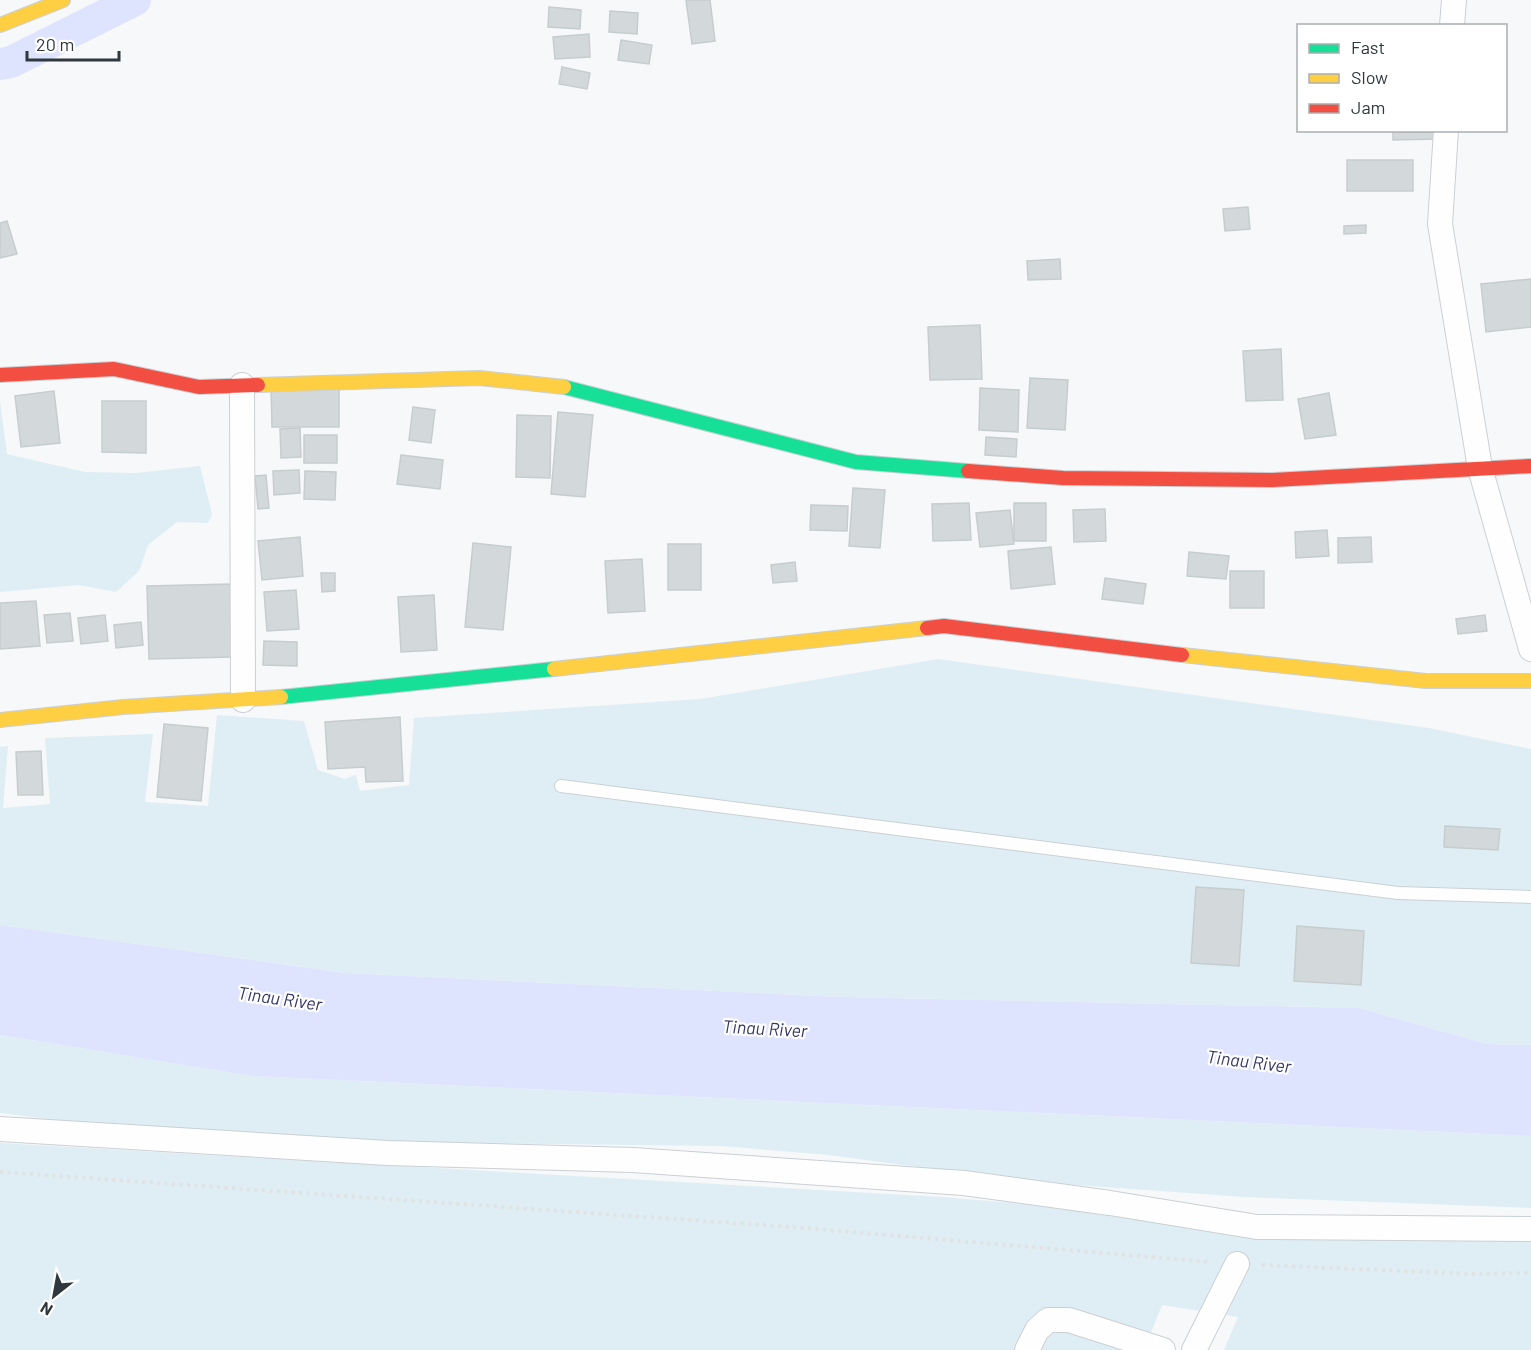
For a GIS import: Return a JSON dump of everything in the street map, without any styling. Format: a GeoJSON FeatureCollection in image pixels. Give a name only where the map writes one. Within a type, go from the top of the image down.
{"type":"FeatureCollection","features":[{"type":"Feature","properties":{"kind":"street"},"geometry":{"type":"LineString","coordinates":[[0,25],[63,0]]}},
{"type":"Feature","properties":{"kind":"street"},"geometry":{"type":"LineString","coordinates":[[1452,24],[1454,0]]}},
{"type":"Feature","properties":{"kind":"street"},"geometry":{"type":"LineString","coordinates":[[1446,132],[1440,225],[1480,468],[1531,649]]}},
{"type":"Feature","properties":{"kind":"street"},"geometry":{"type":"LineString","coordinates":[[0,375],[114,369],[199,387],[479,378],[565,387],[856,462],[1063,478],[1273,480],[1531,465]]}},
{"type":"Feature","properties":{"kind":"street"},"geometry":{"type":"LineString","coordinates":[[242,385],[243,700]]}},
{"type":"Feature","properties":{"kind":"street"},"geometry":{"type":"LineString","coordinates":[[0,720],[123,707],[313,695],[944,626],[1285,667],[1414,680],[1531,681]]}},
{"type":"Feature","properties":{"kind":"street"},"geometry":{"type":"LineString","coordinates":[[0,1129],[388,1154],[633,1160],[964,1183],[1110,1203],[1257,1227],[1531,1229]]}},
{"type":"Feature","properties":{"kind":"street"},"geometry":{"type":"LineString","coordinates":[[1194,1350],[1237,1264]]}},
{"type":"Feature","properties":{"kind":"street"},"geometry":{"type":"LineString","coordinates":[[1027,1350],[1037,1330],[1048,1320],[1069,1320],[1163,1350]]}},
{"type":"Feature","properties":{"kind":"lane"},"geometry":{"type":"LineString","coordinates":[[561,786],[1398,893],[1531,897]]}},
{"type":"Feature","properties":{"kind":"path"},"geometry":{"type":"LineString","coordinates":[[0,1172],[805,1228],[1237,1264],[1477,1274],[1531,1273]]}},
{"type":"Feature","properties":{"kind":"shaded area"},"geometry":{"type":"Polygon","coordinates":[[[0,401],[7,454],[85,472],[136,473],[200,466],[212,514],[208,523],[177,522],[148,545],[139,571],[116,592],[79,585],[0,592],[0,401]]]}},
{"type":"Feature","properties":{"kind":"shaded area"},"geometry":{"type":"Polygon","coordinates":[[[938,659],[1429,728],[1531,749],[1531,1045],[1488,1044],[1359,1008],[841,997],[345,973],[0,925],[0,747],[8,746],[3,808],[50,804],[45,738],[153,734],[145,802],[208,806],[217,715],[304,721],[318,770],[345,779],[356,775],[360,791],[409,785],[414,718],[701,699],[938,659]]]}},
{"type":"Feature","properties":{"kind":"shaded area"},"geometry":{"type":"Polygon","coordinates":[[[0,1035],[252,1076],[1531,1136],[1531,1208],[1245,1197],[1020,1181],[829,1155],[721,1146],[389,1142],[95,1125],[0,1113],[0,1035]]]}},
{"type":"Feature","properties":{"kind":"shaded area"},"geometry":{"type":"Polygon","coordinates":[[[0,1143],[941,1197],[1312,1227],[1531,1224],[1531,1350],[1224,1350],[1238,1317],[1162,1305],[1144,1350],[0,1350],[0,1143]]]}},
{"type":"Feature","properties":{"kind":"water","name":"Tinau River"},"geometry":{"type":"Polygon","coordinates":[[[0,925],[345,973],[841,997],[1359,1008],[1488,1044],[1531,1045],[1531,1136],[252,1076],[0,1035],[0,925]]]}},
{"type":"Feature","properties":{"kind":"building"},"geometry":{"type":"Polygon","coordinates":[[[686,0],[710,0],[715,41],[692,44],[686,0]]]}},
{"type":"Feature","properties":{"kind":"building"},"geometry":{"type":"Polygon","coordinates":[[[549,7],[581,10],[580,29],[548,27],[549,7]]]}},
{"type":"Feature","properties":{"kind":"building"},"geometry":{"type":"Polygon","coordinates":[[[610,11],[638,13],[637,34],[609,32],[610,11]]]}},
{"type":"Feature","properties":{"kind":"building"},"geometry":{"type":"Polygon","coordinates":[[[589,34],[590,57],[555,59],[553,37],[589,34]]]}},
{"type":"Feature","properties":{"kind":"building"},"geometry":{"type":"Polygon","coordinates":[[[621,40],[652,45],[649,64],[618,60],[621,40]]]}},
{"type":"Feature","properties":{"kind":"building"},"geometry":{"type":"Polygon","coordinates":[[[562,67],[590,73],[587,89],[559,84],[562,67]]]}},
{"type":"Feature","properties":{"kind":"building"},"geometry":{"type":"Polygon","coordinates":[[[1393,132],[1436,132],[1437,139],[1393,140],[1393,132]]]}},
{"type":"Feature","properties":{"kind":"building"},"geometry":{"type":"Polygon","coordinates":[[[1347,160],[1413,160],[1413,191],[1347,191],[1347,160]]]}},
{"type":"Feature","properties":{"kind":"building"},"geometry":{"type":"Polygon","coordinates":[[[1248,207],[1250,229],[1225,231],[1223,209],[1248,207]]]}},
{"type":"Feature","properties":{"kind":"building"},"geometry":{"type":"Polygon","coordinates":[[[7,221],[17,254],[0,258],[0,223],[7,221]]]}},
{"type":"Feature","properties":{"kind":"building"},"geometry":{"type":"Polygon","coordinates":[[[1366,225],[1366,233],[1344,234],[1344,226],[1366,225]]]}},
{"type":"Feature","properties":{"kind":"building"},"geometry":{"type":"Polygon","coordinates":[[[1060,259],[1061,279],[1028,280],[1027,261],[1060,259]]]}},
{"type":"Feature","properties":{"kind":"building"},"geometry":{"type":"Polygon","coordinates":[[[1531,279],[1531,327],[1486,332],[1481,284],[1531,279]]]}},
{"type":"Feature","properties":{"kind":"building"},"geometry":{"type":"Polygon","coordinates":[[[980,325],[982,379],[930,380],[928,327],[980,325]]]}},
{"type":"Feature","properties":{"kind":"building"},"geometry":{"type":"Polygon","coordinates":[[[1281,349],[1283,400],[1246,401],[1243,351],[1281,349]]]}},
{"type":"Feature","properties":{"kind":"building"},"geometry":{"type":"Polygon","coordinates":[[[1030,378],[1068,380],[1065,430],[1027,428],[1030,378]]]}},
{"type":"Feature","properties":{"kind":"building"},"geometry":{"type":"Polygon","coordinates":[[[339,386],[339,427],[272,427],[271,387],[339,386]]]}},
{"type":"Feature","properties":{"kind":"building"},"geometry":{"type":"Polygon","coordinates":[[[980,388],[1019,390],[1018,432],[979,430],[980,388]]]}},
{"type":"Feature","properties":{"kind":"building"},"geometry":{"type":"Polygon","coordinates":[[[54,391],[60,443],[21,447],[15,396],[54,391]]]}},
{"type":"Feature","properties":{"kind":"building"},"geometry":{"type":"Polygon","coordinates":[[[1329,393],[1336,435],[1305,439],[1298,399],[1329,393]]]}},
{"type":"Feature","properties":{"kind":"building"},"geometry":{"type":"Polygon","coordinates":[[[102,401],[146,401],[146,453],[102,452],[102,401]]]}},
{"type":"Feature","properties":{"kind":"building"},"geometry":{"type":"Polygon","coordinates":[[[413,407],[435,410],[431,443],[409,440],[413,407]]]}},
{"type":"Feature","properties":{"kind":"building"},"geometry":{"type":"Polygon","coordinates":[[[558,412],[593,415],[585,497],[551,494],[558,412]]]}},
{"type":"Feature","properties":{"kind":"building"},"geometry":{"type":"Polygon","coordinates":[[[517,415],[551,416],[550,478],[516,477],[517,415]]]}},
{"type":"Feature","properties":{"kind":"building"},"geometry":{"type":"Polygon","coordinates":[[[300,428],[301,457],[281,458],[280,429],[300,428]]]}},
{"type":"Feature","properties":{"kind":"building"},"geometry":{"type":"Polygon","coordinates":[[[304,435],[337,435],[337,463],[304,463],[304,435]]]}},
{"type":"Feature","properties":{"kind":"building"},"geometry":{"type":"Polygon","coordinates":[[[986,437],[1017,439],[1016,457],[985,455],[986,437]]]}},
{"type":"Feature","properties":{"kind":"building"},"geometry":{"type":"Polygon","coordinates":[[[401,455],[443,460],[440,489],[397,484],[401,455]]]}},
{"type":"Feature","properties":{"kind":"building"},"geometry":{"type":"Polygon","coordinates":[[[299,470],[300,493],[274,495],[273,471],[299,470]]]}},
{"type":"Feature","properties":{"kind":"building"},"geometry":{"type":"Polygon","coordinates":[[[305,471],[336,472],[335,500],[304,499],[305,471]]]}},
{"type":"Feature","properties":{"kind":"building"},"geometry":{"type":"Polygon","coordinates":[[[266,475],[269,508],[258,509],[255,476],[266,475]]]}},
{"type":"Feature","properties":{"kind":"building"},"geometry":{"type":"Polygon","coordinates":[[[853,488],[885,490],[880,548],[849,546],[853,488]]]}},
{"type":"Feature","properties":{"kind":"building"},"geometry":{"type":"Polygon","coordinates":[[[969,503],[971,540],[933,541],[932,504],[969,503]]]}},
{"type":"Feature","properties":{"kind":"building"},"geometry":{"type":"Polygon","coordinates":[[[1014,503],[1046,503],[1046,541],[1014,541],[1014,503]]]}},
{"type":"Feature","properties":{"kind":"building"},"geometry":{"type":"Polygon","coordinates":[[[811,505],[848,506],[847,531],[810,530],[811,505]]]}},
{"type":"Feature","properties":{"kind":"building"},"geometry":{"type":"Polygon","coordinates":[[[1105,509],[1106,541],[1074,542],[1073,510],[1105,509]]]}},
{"type":"Feature","properties":{"kind":"building"},"geometry":{"type":"Polygon","coordinates":[[[1010,510],[1014,544],[980,547],[976,513],[1010,510]]]}},
{"type":"Feature","properties":{"kind":"building"},"geometry":{"type":"Polygon","coordinates":[[[1327,530],[1329,556],[1296,558],[1295,532],[1327,530]]]}},
{"type":"Feature","properties":{"kind":"building"},"geometry":{"type":"Polygon","coordinates":[[[300,537],[303,576],[262,580],[258,541],[300,537]]]}},
{"type":"Feature","properties":{"kind":"building"},"geometry":{"type":"Polygon","coordinates":[[[1371,537],[1372,562],[1338,563],[1338,538],[1371,537]]]}},
{"type":"Feature","properties":{"kind":"building"},"geometry":{"type":"Polygon","coordinates":[[[473,543],[511,547],[503,630],[465,627],[473,543]]]}},
{"type":"Feature","properties":{"kind":"building"},"geometry":{"type":"Polygon","coordinates":[[[668,544],[701,544],[701,590],[668,590],[668,544]]]}},
{"type":"Feature","properties":{"kind":"building"},"geometry":{"type":"Polygon","coordinates":[[[1051,547],[1055,584],[1011,589],[1008,551],[1051,547]]]}},
{"type":"Feature","properties":{"kind":"building"},"geometry":{"type":"Polygon","coordinates":[[[1189,552],[1229,556],[1226,579],[1187,576],[1189,552]]]}},
{"type":"Feature","properties":{"kind":"building"},"geometry":{"type":"Polygon","coordinates":[[[642,559],[645,611],[608,613],[605,561],[642,559]]]}},
{"type":"Feature","properties":{"kind":"building"},"geometry":{"type":"Polygon","coordinates":[[[795,562],[797,581],[773,583],[771,565],[795,562]]]}},
{"type":"Feature","properties":{"kind":"building"},"geometry":{"type":"Polygon","coordinates":[[[1230,571],[1264,571],[1264,608],[1230,608],[1230,571]]]}},
{"type":"Feature","properties":{"kind":"building"},"geometry":{"type":"Polygon","coordinates":[[[321,573],[335,573],[335,591],[322,592],[321,573]]]}},
{"type":"Feature","properties":{"kind":"building"},"geometry":{"type":"Polygon","coordinates":[[[1105,578],[1146,584],[1143,604],[1102,599],[1105,578]]]}},
{"type":"Feature","properties":{"kind":"building"},"geometry":{"type":"Polygon","coordinates":[[[232,584],[233,657],[149,659],[147,586],[232,584]]]}},
{"type":"Feature","properties":{"kind":"building"},"geometry":{"type":"Polygon","coordinates":[[[296,590],[299,629],[267,631],[264,592],[296,590]]]}},
{"type":"Feature","properties":{"kind":"building"},"geometry":{"type":"Polygon","coordinates":[[[434,595],[437,650],[401,652],[398,597],[434,595]]]}},
{"type":"Feature","properties":{"kind":"building"},"geometry":{"type":"Polygon","coordinates":[[[36,601],[40,646],[0,649],[0,603],[36,601]]]}},
{"type":"Feature","properties":{"kind":"building"},"geometry":{"type":"Polygon","coordinates":[[[70,613],[73,641],[47,643],[44,615],[70,613]]]}},
{"type":"Feature","properties":{"kind":"building"},"geometry":{"type":"Polygon","coordinates":[[[105,615],[108,641],[81,644],[78,618],[105,615]]]}},
{"type":"Feature","properties":{"kind":"building"},"geometry":{"type":"Polygon","coordinates":[[[1485,615],[1487,631],[1458,634],[1456,619],[1485,615]]]}},
{"type":"Feature","properties":{"kind":"building"},"geometry":{"type":"Polygon","coordinates":[[[141,622],[143,645],[116,648],[114,625],[141,622]]]}},
{"type":"Feature","properties":{"kind":"building"},"geometry":{"type":"Polygon","coordinates":[[[264,641],[297,642],[297,666],[263,665],[264,641]]]}},
{"type":"Feature","properties":{"kind":"building"},"geometry":{"type":"Polygon","coordinates":[[[400,717],[403,781],[366,782],[365,767],[328,769],[325,722],[400,717]]]}},
{"type":"Feature","properties":{"kind":"building"},"geometry":{"type":"Polygon","coordinates":[[[164,724],[208,728],[201,801],[157,797],[164,724]]]}},
{"type":"Feature","properties":{"kind":"building"},"geometry":{"type":"Polygon","coordinates":[[[41,751],[43,795],[18,795],[16,752],[41,751]]]}},
{"type":"Feature","properties":{"kind":"building"},"geometry":{"type":"Polygon","coordinates":[[[1445,826],[1500,829],[1498,850],[1444,847],[1445,826]]]}},
{"type":"Feature","properties":{"kind":"building"},"geometry":{"type":"Polygon","coordinates":[[[1196,887],[1244,890],[1239,966],[1191,963],[1196,887]]]}},
{"type":"Feature","properties":{"kind":"building"},"geometry":{"type":"Polygon","coordinates":[[[1297,926],[1364,931],[1361,985],[1294,981],[1297,926]]]}},
{"type":"Feature","properties":{"kind":"waterway"},"geometry":{"type":"LineString","coordinates":[[0,64],[11,62],[135,0]]}},
{"type":"Feature","properties":{"kind":"traffic: fast"},"geometry":{"type":"LineString","coordinates":[[564,387],[856,462],[968,471]]}},
{"type":"Feature","properties":{"kind":"traffic: fast"},"geometry":{"type":"LineString","coordinates":[[281,697],[554,669]]}},
{"type":"Feature","properties":{"kind":"traffic: slow"},"geometry":{"type":"LineString","coordinates":[[0,25],[63,0]]}},
{"type":"Feature","properties":{"kind":"traffic: slow"},"geometry":{"type":"LineString","coordinates":[[258,385],[479,378],[564,387]]}},
{"type":"Feature","properties":{"kind":"traffic: slow"},"geometry":{"type":"LineString","coordinates":[[554,669],[927,628]]}},
{"type":"Feature","properties":{"kind":"traffic: slow"},"geometry":{"type":"LineString","coordinates":[[1182,655],[1426,681],[1531,681]]}},
{"type":"Feature","properties":{"kind":"traffic: slow"},"geometry":{"type":"LineString","coordinates":[[0,720],[123,707],[281,697]]}},
{"type":"Feature","properties":{"kind":"traffic: jam"},"geometry":{"type":"LineString","coordinates":[[0,375],[114,369],[199,387],[258,385]]}},
{"type":"Feature","properties":{"kind":"traffic: jam"},"geometry":{"type":"LineString","coordinates":[[968,471],[1063,478],[1273,480],[1531,466]]}},
{"type":"Feature","properties":{"kind":"traffic: jam"},"geometry":{"type":"LineString","coordinates":[[927,628],[944,626],[1182,655]]}}]}
